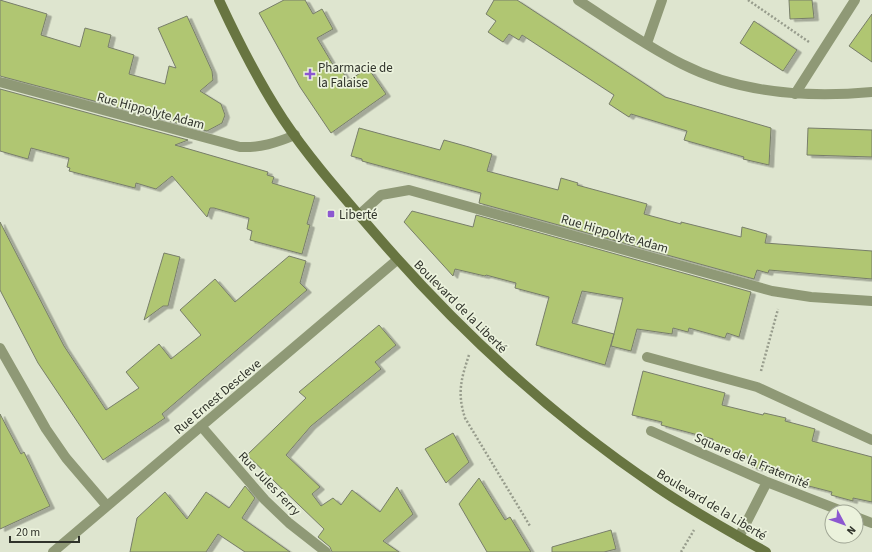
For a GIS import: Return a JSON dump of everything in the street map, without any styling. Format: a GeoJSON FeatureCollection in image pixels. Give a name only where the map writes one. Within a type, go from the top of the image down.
{"type":"FeatureCollection","features":[{"type":"Feature","properties":{"kind":"main road","name":"Boulevard de la Liberté"},"geometry":{"type":"LineString","coordinates":[[219,0],[259,79],[295,135],[397,260],[474,340],[522,384],[583,434],[656,486],[703,516],[766,552]]}},
{"type":"Feature","properties":{"kind":"street"},"geometry":{"type":"LineString","coordinates":[[578,0],[682,64],[716,78],[769,91],[795,94],[828,95],[872,92]]}},
{"type":"Feature","properties":{"kind":"street"},"geometry":{"type":"LineString","coordinates":[[647,43],[662,0]]}},
{"type":"Feature","properties":{"kind":"street"},"geometry":{"type":"LineString","coordinates":[[795,94],[855,0]]}},
{"type":"Feature","properties":{"kind":"street","name":"Rue Hippolyte Adam"},"geometry":{"type":"LineString","coordinates":[[0,82],[240,147],[273,144],[295,135]]}},
{"type":"Feature","properties":{"kind":"street","name":"Rue Hippolyte Adam"},"geometry":{"type":"LineString","coordinates":[[359,215],[381,195],[398,191],[419,192],[783,293],[811,297],[872,301]]}},
{"type":"Feature","properties":{"kind":"street","name":"Rue Ernest Descleve"},"geometry":{"type":"LineString","coordinates":[[53,552],[397,260]]}},
{"type":"Feature","properties":{"kind":"street"},"geometry":{"type":"LineString","coordinates":[[0,348],[46,429],[66,458],[107,506]]}},
{"type":"Feature","properties":{"kind":"street"},"geometry":{"type":"LineString","coordinates":[[647,357],[757,387],[872,440]]}},
{"type":"Feature","properties":{"kind":"street","name":"Rue Jules Ferry"},"geometry":{"type":"LineString","coordinates":[[201,426],[265,500],[289,523],[326,552]]}},
{"type":"Feature","properties":{"kind":"street","name":"Square de la Fraternité"},"geometry":{"type":"LineString","coordinates":[[651,431],[767,482],[824,504]]}},
{"type":"Feature","properties":{"kind":"street"},"geometry":{"type":"LineString","coordinates":[[739,537],[767,482]]}},
{"type":"Feature","properties":{"kind":"path"},"geometry":{"type":"LineString","coordinates":[[748,0],[823,51]]}},
{"type":"Feature","properties":{"kind":"path"},"geometry":{"type":"LineString","coordinates":[[757,387],[783,293]]}},
{"type":"Feature","properties":{"kind":"path"},"geometry":{"type":"LineString","coordinates":[[474,340],[462,378],[460,403],[465,418],[530,526]]}},
{"type":"Feature","properties":{"kind":"path"},"geometry":{"type":"LineString","coordinates":[[681,552],[703,516]]}},
{"type":"Feature","properties":{"kind":"building"},"geometry":{"type":"Polygon","coordinates":[[[0,0],[47,14],[41,35],[80,47],[85,28],[111,35],[108,47],[134,55],[129,74],[165,84],[169,66],[176,68],[158,28],[187,16],[212,71],[213,80],[200,91],[221,104],[225,115],[222,123],[207,131],[0,76],[0,0]]]}},
{"type":"Feature","properties":{"kind":"building"},"geometry":{"type":"Polygon","coordinates":[[[284,0],[305,0],[313,14],[322,9],[333,29],[317,38],[335,68],[339,66],[348,81],[368,68],[386,94],[331,133],[300,87],[259,13],[284,0]]]}},
{"type":"Feature","properties":{"kind":"building"},"geometry":{"type":"Polygon","coordinates":[[[494,0],[517,0],[665,97],[771,128],[769,165],[743,159],[744,157],[684,140],[687,131],[631,114],[629,117],[609,104],[614,95],[522,35],[519,40],[509,34],[503,42],[488,32],[496,21],[486,14],[494,0]]]}},
{"type":"Feature","properties":{"kind":"building"},"geometry":{"type":"Polygon","coordinates":[[[789,0],[812,0],[814,18],[790,19],[789,0]]]}},
{"type":"Feature","properties":{"kind":"building"},"geometry":{"type":"Polygon","coordinates":[[[872,14],[872,62],[849,46],[872,14]]]}},
{"type":"Feature","properties":{"kind":"building"},"geometry":{"type":"Polygon","coordinates":[[[754,21],[797,50],[783,71],[740,43],[754,21]]]}},
{"type":"Feature","properties":{"kind":"building"},"geometry":{"type":"Polygon","coordinates":[[[0,89],[188,140],[175,145],[268,172],[267,175],[274,177],[272,183],[315,196],[307,224],[310,225],[302,254],[250,240],[252,231],[247,229],[249,218],[214,208],[210,208],[207,217],[172,176],[156,189],[136,183],[135,188],[69,171],[70,168],[67,167],[69,158],[31,148],[28,159],[0,151],[0,89]]]}},
{"type":"Feature","properties":{"kind":"building"},"geometry":{"type":"Polygon","coordinates":[[[359,128],[440,150],[444,140],[469,147],[492,154],[487,171],[558,190],[561,178],[578,183],[577,185],[647,204],[644,214],[681,224],[681,222],[741,237],[742,227],[767,234],[765,243],[872,251],[872,279],[769,270],[768,273],[757,270],[754,279],[479,203],[481,193],[362,161],[362,159],[351,156],[359,128]]]}},
{"type":"Feature","properties":{"kind":"building"},"geometry":{"type":"Polygon","coordinates":[[[808,128],[872,130],[872,157],[807,155],[808,128]]]}},
{"type":"Feature","properties":{"kind":"building"},"geometry":{"type":"Polygon","coordinates":[[[412,211],[473,227],[476,215],[751,292],[739,337],[727,333],[725,338],[689,328],[688,332],[673,328],[672,334],[637,329],[631,351],[611,346],[614,334],[605,365],[536,345],[549,297],[515,288],[516,283],[486,275],[455,269],[453,276],[404,222],[412,211]],[[582,291],[572,323],[614,334],[623,298],[582,291]]]}},
{"type":"Feature","properties":{"kind":"building"},"geometry":{"type":"Polygon","coordinates":[[[0,222],[64,346],[106,410],[139,388],[126,372],[159,344],[171,359],[201,335],[180,310],[215,279],[235,302],[289,256],[306,261],[300,283],[307,290],[162,414],[165,418],[103,460],[38,363],[0,290],[0,222]]]}},
{"type":"Feature","properties":{"kind":"building"},"geometry":{"type":"Polygon","coordinates":[[[164,253],[180,257],[168,306],[163,306],[144,320],[164,253]]]}},
{"type":"Feature","properties":{"kind":"building"},"geometry":{"type":"Polygon","coordinates":[[[379,325],[396,345],[375,362],[381,369],[311,426],[286,455],[320,487],[312,494],[321,506],[333,498],[341,505],[352,490],[380,512],[397,487],[413,514],[383,541],[399,552],[332,552],[330,547],[318,537],[324,529],[247,455],[306,398],[299,392],[379,325]]]}},
{"type":"Feature","properties":{"kind":"building"},"geometry":{"type":"Polygon","coordinates":[[[643,371],[725,393],[722,405],[763,415],[764,413],[786,418],[785,421],[815,429],[812,441],[872,457],[872,502],[853,498],[853,501],[831,495],[832,492],[801,484],[802,478],[752,467],[753,462],[750,461],[751,458],[711,448],[713,439],[661,425],[662,422],[632,415],[643,371]]]}},
{"type":"Feature","properties":{"kind":"building"},"geometry":{"type":"Polygon","coordinates":[[[0,414],[21,454],[24,452],[50,506],[0,529],[0,414]]]}},
{"type":"Feature","properties":{"kind":"building"},"geometry":{"type":"Polygon","coordinates":[[[453,433],[469,462],[446,483],[425,449],[453,433]]]}},
{"type":"Feature","properties":{"kind":"building"},"geometry":{"type":"Polygon","coordinates":[[[479,478],[505,520],[510,517],[531,552],[487,552],[459,504],[479,478]]]}},
{"type":"Feature","properties":{"kind":"building"},"geometry":{"type":"Polygon","coordinates":[[[245,486],[255,498],[242,518],[290,552],[245,552],[218,534],[206,552],[130,552],[137,518],[165,492],[187,519],[206,492],[229,508],[245,486]]]}},
{"type":"Feature","properties":{"kind":"building"},"geometry":{"type":"Polygon","coordinates":[[[611,530],[616,549],[604,552],[552,552],[552,547],[611,530]]]}},
{"type":"Feature","properties":{"kind":"place","name":"Pharmacie de la Falaise"},"geometry":{"type":"Point","coordinates":[310,74]}},
{"type":"Feature","properties":{"kind":"place","name":"Liberté"},"geometry":{"type":"Point","coordinates":[331,214]}}]}
